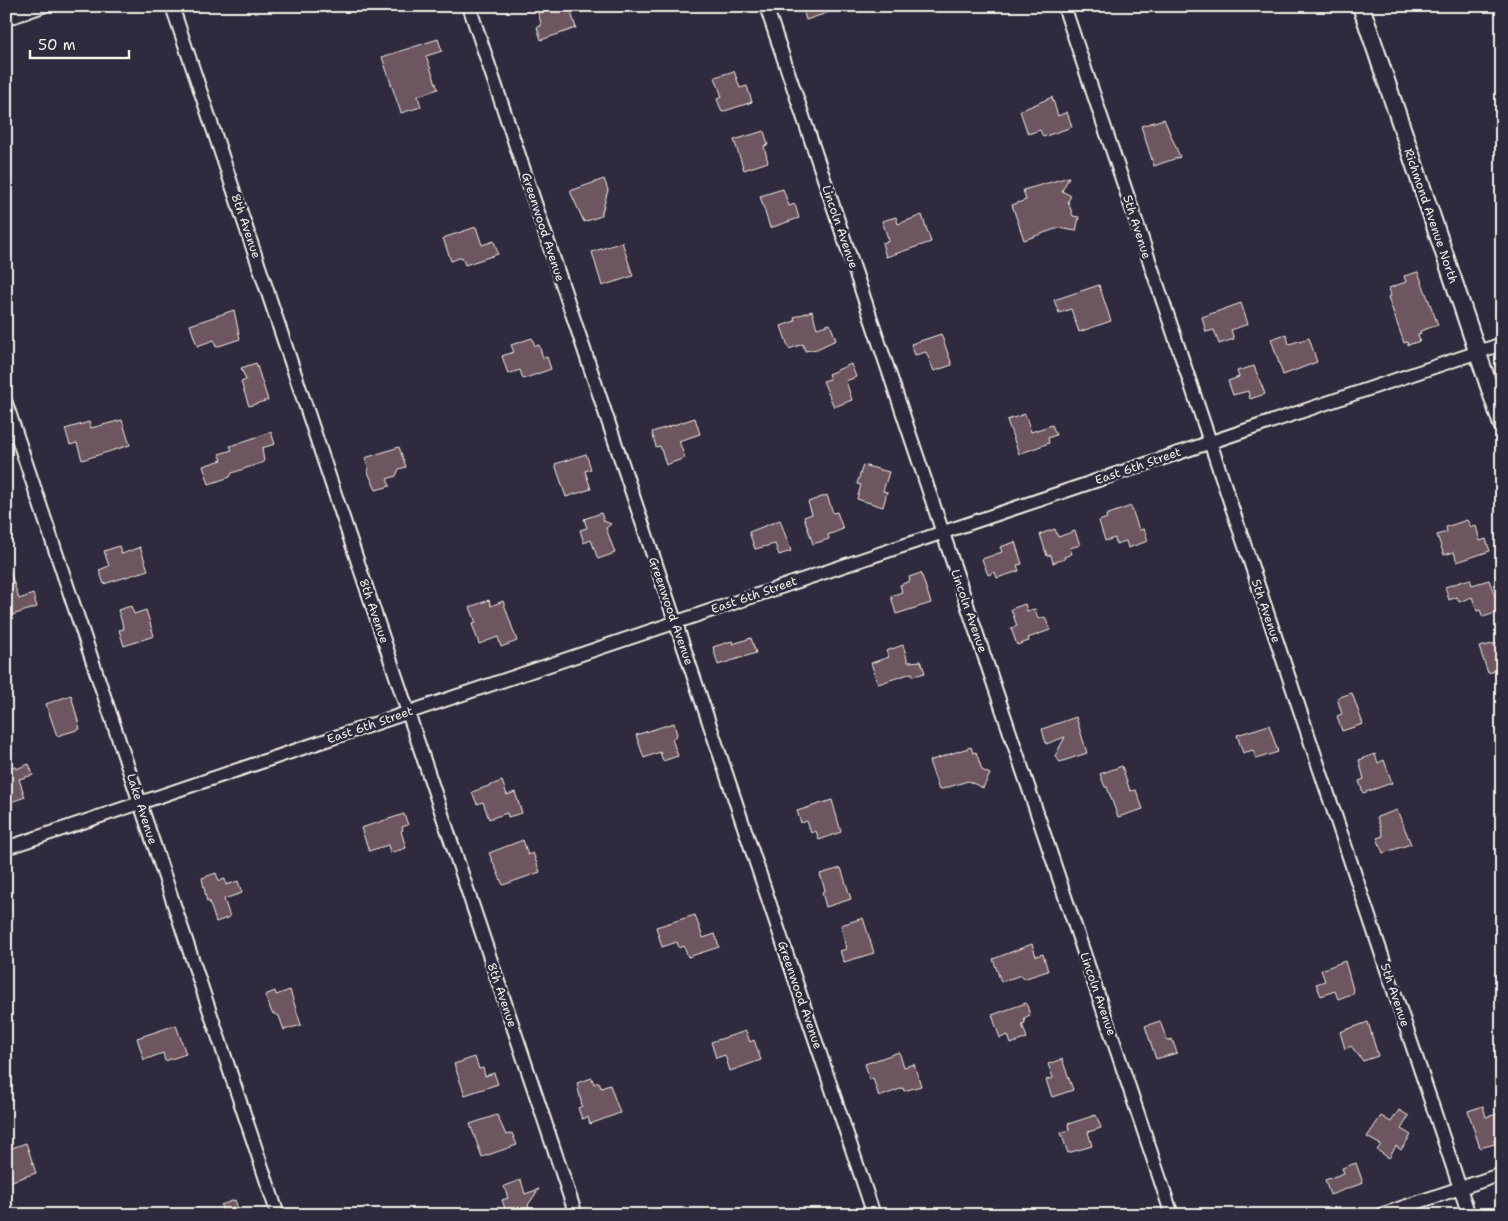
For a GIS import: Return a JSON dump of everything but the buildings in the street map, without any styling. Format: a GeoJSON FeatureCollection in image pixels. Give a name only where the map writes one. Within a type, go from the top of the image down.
{"type":"FeatureCollection","features":[{"type":"Feature","properties":{"kind":"street"},"geometry":{"type":"LineString","coordinates":[[6,19],[43,6]]}},
{"type":"Feature","properties":{"kind":"street","name":"8th Avenue"},"geometry":{"type":"LineString","coordinates":[[172,6],[576,1215]]}},
{"type":"Feature","properties":{"kind":"street","name":"Greenwood Avenue"},"geometry":{"type":"LineString","coordinates":[[469,6],[874,1215]]}},
{"type":"Feature","properties":{"kind":"street","name":"Lincoln Avenue"},"geometry":{"type":"LineString","coordinates":[[766,6],[1172,1215]]}},
{"type":"Feature","properties":{"kind":"street","name":"5th Avenue"},"geometry":{"type":"LineString","coordinates":[[1064,6],[1468,1215]]}},
{"type":"Feature","properties":{"kind":"street","name":"Richmond Avenue North"},"geometry":{"type":"LineString","coordinates":[[1361,6],[1502,425]]}},
{"type":"Feature","properties":{"kind":"street","name":"East 6th Street"},"geometry":{"type":"LineString","coordinates":[[6,848],[1502,344]]}},
{"type":"Feature","properties":{"kind":"street","name":"Lake Avenue"},"geometry":{"type":"LineString","coordinates":[[6,403],[278,1215]]}},
{"type":"Feature","properties":{"kind":"street"},"geometry":{"type":"LineString","coordinates":[[1380,1215],[1502,1174]]}}]}
